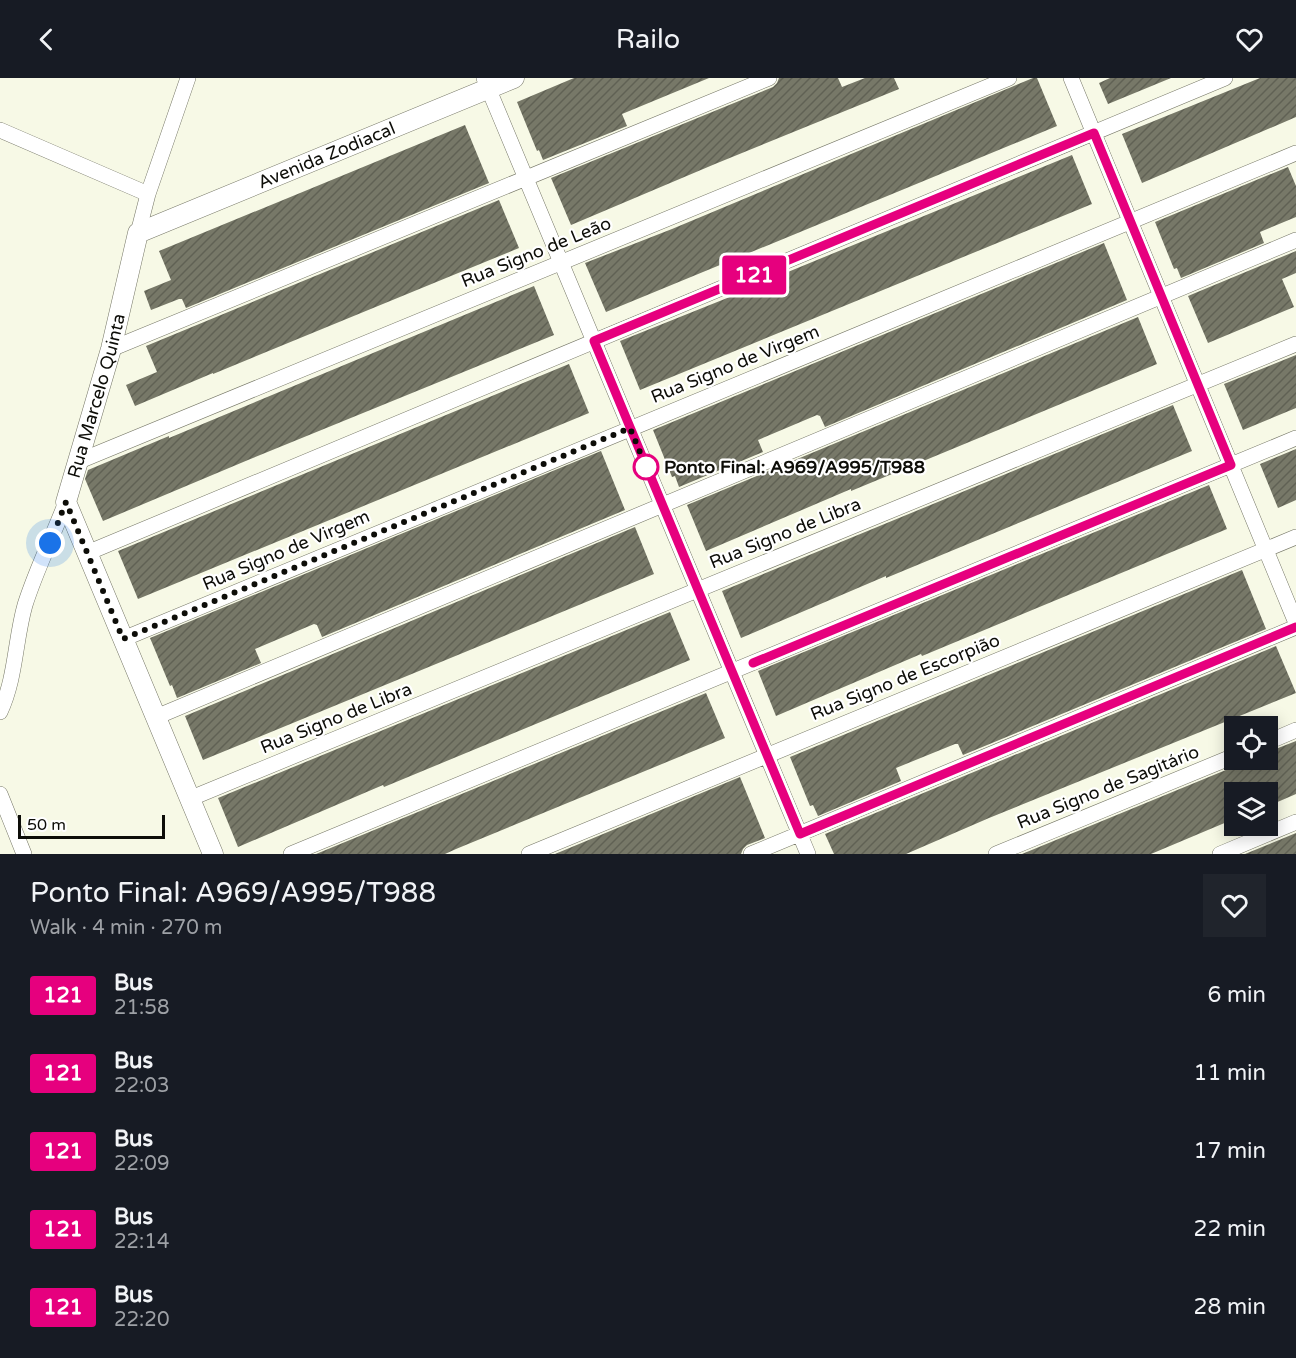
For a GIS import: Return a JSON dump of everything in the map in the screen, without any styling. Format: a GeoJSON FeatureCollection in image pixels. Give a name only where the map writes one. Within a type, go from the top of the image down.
{"type":"FeatureCollection","features":[{"type":"Feature","properties":{"kind":"street","name":"Rua Marcelo Quinta"},"geometry":{"type":"LineString","coordinates":[[0,712],[14,668],[26,604],[66,502],[111,349],[148,194],[188,78]]}},
{"type":"Feature","properties":{"kind":"street","name":"Avenida Zodiacal"},"geometry":{"type":"LineString","coordinates":[[138,232],[487,83],[514,78]]}},
{"type":"Feature","properties":{"kind":"street"},"geometry":{"type":"LineString","coordinates":[[111,349],[769,78]]}},
{"type":"Feature","properties":{"kind":"street","name":"Rua Signo de Leão"},"geometry":{"type":"LineString","coordinates":[[77,462],[1010,78]]}},
{"type":"Feature","properties":{"kind":"street"},"geometry":{"type":"LineString","coordinates":[[752,854],[1296,625],[1071,78]]}},
{"type":"Feature","properties":{"kind":"street"},"geometry":{"type":"LineString","coordinates":[[87,553],[1225,78]]}},
{"type":"Feature","properties":{"kind":"street"},"geometry":{"type":"LineString","coordinates":[[487,83],[808,854]]}},
{"type":"Feature","properties":{"kind":"street"},"geometry":{"type":"LineString","coordinates":[[0,129],[148,194]]}},
{"type":"Feature","properties":{"kind":"street","name":"Rua Signo de Virgem"},"geometry":{"type":"LineString","coordinates":[[123,639],[1296,153]]}},
{"type":"Feature","properties":{"kind":"street"},"geometry":{"type":"LineString","coordinates":[[156,717],[1296,240]]}},
{"type":"Feature","properties":{"kind":"street","name":"Rua Signo de Libra"},"geometry":{"type":"LineString","coordinates":[[189,799],[1296,344]]}},
{"type":"Feature","properties":{"kind":"street"},"geometry":{"type":"LineString","coordinates":[[291,854],[1296,438]]}},
{"type":"Feature","properties":{"kind":"street"},"geometry":{"type":"LineString","coordinates":[[66,502],[213,854]]}},
{"type":"Feature","properties":{"kind":"street","name":"Rua Signo de Escorpião"},"geometry":{"type":"LineString","coordinates":[[530,854],[1296,537]]}},
{"type":"Feature","properties":{"kind":"street"},"geometry":{"type":"LineString","coordinates":[[1278,738],[1296,730]]}},
{"type":"Feature","properties":{"kind":"street","name":"Rua Signo de Sagitário"},"geometry":{"type":"LineString","coordinates":[[996,854],[1224,760]]}},
{"type":"Feature","properties":{"kind":"street"},"geometry":{"type":"LineString","coordinates":[[0,794],[24,854]]}},
{"type":"Feature","properties":{"kind":"street"},"geometry":{"type":"LineString","coordinates":[[1220,854],[1296,822]]}},
{"type":"Feature","properties":{"kind":"building"},"geometry":{"type":"Polygon","coordinates":[[[574,78],[709,78],[622,114],[627,126],[543,160],[517,102],[574,78]]]}},
{"type":"Feature","properties":{"kind":"building"},"geometry":{"type":"Polygon","coordinates":[[[779,78],[838,78],[842,87],[865,78],[894,78],[899,89],[571,225],[551,178],[773,87],[779,78]]]}},
{"type":"Feature","properties":{"kind":"building"},"geometry":{"type":"Polygon","coordinates":[[[1037,78],[1057,126],[606,312],[585,263],[1037,78]]]}},
{"type":"Feature","properties":{"kind":"building"},"geometry":{"type":"Polygon","coordinates":[[[1110,78],[1171,78],[1108,104],[1099,83],[1110,78]]]}},
{"type":"Feature","properties":{"kind":"building"},"geometry":{"type":"Polygon","coordinates":[[[1260,78],[1296,78],[1296,117],[1142,183],[1122,134],[1260,78]]]}},
{"type":"Feature","properties":{"kind":"building"},"geometry":{"type":"Polygon","coordinates":[[[465,125],[489,183],[186,308],[182,299],[179,299],[151,310],[144,291],[171,280],[159,251],[465,125]]]}},
{"type":"Feature","properties":{"kind":"building"},"geometry":{"type":"Polygon","coordinates":[[[1072,155],[1092,204],[640,390],[620,341],[1072,155]]]}},
{"type":"Feature","properties":{"kind":"building"},"geometry":{"type":"Polygon","coordinates":[[[1288,167],[1296,186],[1296,217],[1260,232],[1264,243],[1181,278],[1177,268],[1174,269],[1155,222],[1288,167]]]}},
{"type":"Feature","properties":{"kind":"building"},"geometry":{"type":"Polygon","coordinates":[[[499,200],[519,248],[135,406],[126,385],[157,372],[146,346],[499,200]]]}},
{"type":"Feature","properties":{"kind":"building"},"geometry":{"type":"Polygon","coordinates":[[[1104,243],[1127,300],[825,427],[820,416],[817,415],[758,440],[763,452],[679,487],[675,476],[672,477],[653,430],[1104,243]]]}},
{"type":"Feature","properties":{"kind":"building"},"geometry":{"type":"Polygon","coordinates":[[[1296,251],[1296,273],[1282,279],[1294,307],[1208,343],[1188,296],[1296,251]]]}},
{"type":"Feature","properties":{"kind":"building"},"geometry":{"type":"Polygon","coordinates":[[[534,286],[554,335],[103,521],[85,479],[88,470],[534,286]]]}},
{"type":"Feature","properties":{"kind":"building"},"geometry":{"type":"Polygon","coordinates":[[[1138,317],[1157,364],[706,551],[687,505],[1138,317]]]}},
{"type":"Feature","properties":{"kind":"building"},"geometry":{"type":"Polygon","coordinates":[[[1296,355],[1296,408],[1243,430],[1224,384],[1296,355]]]}},
{"type":"Feature","properties":{"kind":"building"},"geometry":{"type":"Polygon","coordinates":[[[569,364],[589,413],[138,599],[118,551],[569,364]]]}},
{"type":"Feature","properties":{"kind":"building"},"geometry":{"type":"Polygon","coordinates":[[[1173,405],[1192,451],[741,638],[722,591],[1173,405]]]}},
{"type":"Feature","properties":{"kind":"building"},"geometry":{"type":"Polygon","coordinates":[[[1296,449],[1296,500],[1278,508],[1260,464],[1296,449]]]}},
{"type":"Feature","properties":{"kind":"building"},"geometry":{"type":"Polygon","coordinates":[[[601,451],[625,510],[322,637],[317,625],[314,624],[255,649],[261,663],[177,698],[172,685],[170,686],[150,638],[601,451]]]}},
{"type":"Feature","properties":{"kind":"building"},"geometry":{"type":"Polygon","coordinates":[[[1209,485],[1227,529],[776,716],[758,671],[1209,485]]]}},
{"type":"Feature","properties":{"kind":"building"},"geometry":{"type":"Polygon","coordinates":[[[635,527],[654,574],[203,760],[185,716],[635,527]]]}},
{"type":"Feature","properties":{"kind":"building"},"geometry":{"type":"Polygon","coordinates":[[[1242,570],[1266,629],[963,755],[958,744],[955,744],[896,768],[901,781],[818,816],[813,805],[810,806],[790,757],[1242,570]]]}},
{"type":"Feature","properties":{"kind":"building"},"geometry":{"type":"Polygon","coordinates":[[[670,612],[690,660],[384,787],[383,785],[238,847],[218,798],[670,612]]]}},
{"type":"Feature","properties":{"kind":"building"},"geometry":{"type":"Polygon","coordinates":[[[1276,646],[1296,693],[1240,716],[1224,716],[1224,722],[906,854],[834,854],[825,834],[1276,646]]]}},
{"type":"Feature","properties":{"kind":"building"},"geometry":{"type":"Polygon","coordinates":[[[706,693],[725,738],[445,854],[316,854],[706,693]]]}},
{"type":"Feature","properties":{"kind":"building"},"geometry":{"type":"Polygon","coordinates":[[[1296,741],[1296,794],[1278,802],[1278,782],[1224,782],[1224,823],[1151,854],[1022,854],[1226,770],[1278,770],[1278,748],[1296,741]]]}},
{"type":"Feature","properties":{"kind":"building"},"geometry":{"type":"Polygon","coordinates":[[[740,777],[765,838],[747,845],[741,854],[555,854],[740,777]]]}},
{"type":"Feature","properties":{"kind":"building"},"geometry":{"type":"Polygon","coordinates":[[[1296,833],[1296,854],[1245,854],[1296,833]]]}},
{"type":"Feature","properties":{"kind":"bus line","name":"121"},"geometry":{"type":"LineString","coordinates":[[753,663],[1231,465],[1094,133],[594,341],[800,834],[1296,627]]}},
{"type":"Feature","properties":{"kind":"place","name":"Ponto Final: A969/A995/T988"},"geometry":{"type":"Point","coordinates":[646,467]}},
{"type":"Feature","properties":{"kind":"route"},"geometry":{"type":"LineString","coordinates":[[50,543],[66,502],[123,639],[630,428],[646,467]]}}]}
